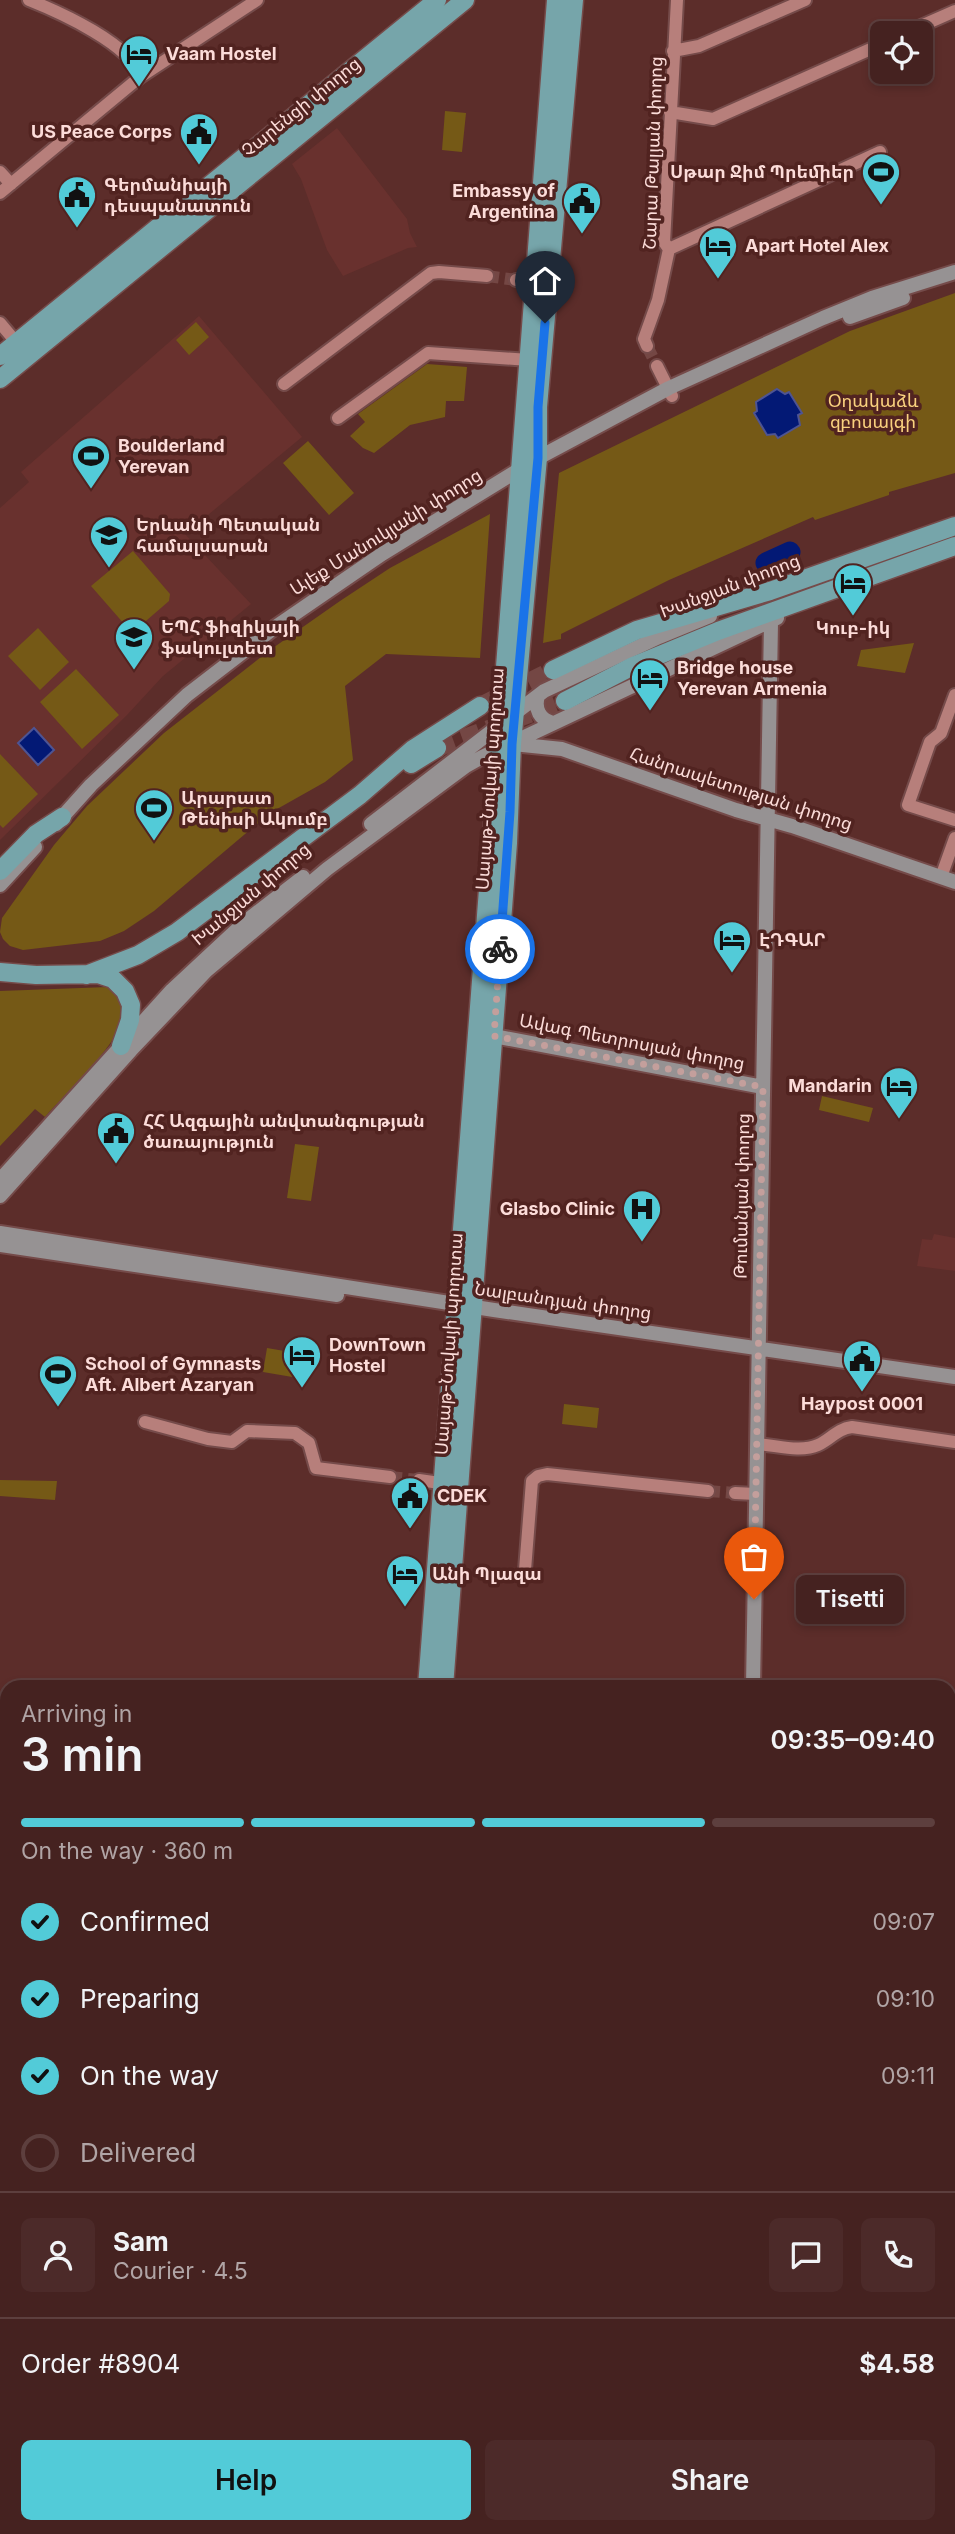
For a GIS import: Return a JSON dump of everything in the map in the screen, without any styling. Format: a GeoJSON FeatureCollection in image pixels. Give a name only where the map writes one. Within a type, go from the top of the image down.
{"type":"FeatureCollection","features":[{"type":"Feature","properties":{"kind":"main road","name":"Չարենցի փողոց"},"geometry":{"type":"LineString","coordinates":[[0,356],[437,0]]}},
{"type":"Feature","properties":{"kind":"main road","name":"Չարենցի փողոց"},"geometry":{"type":"LineString","coordinates":[[0,379],[465,0]]}},
{"type":"Feature","properties":{"kind":"main road","name":"Սայաթ-Նովայի պողոտա"},"geometry":{"type":"LineString","coordinates":[[445,1680],[510,812],[504,747],[499,726],[529,360],[524,281],[556,0]]}},
{"type":"Feature","properties":{"kind":"main road","name":"Սայաթ-Նովայի պողոտա"},"geometry":{"type":"LineString","coordinates":[[427,1680],[452,1307],[492,825],[504,747],[516,712],[537,463],[538,407],[574,0]]}},
{"type":"Feature","properties":{"kind":"main road","name":"Ալեք Մանուկյանի փողոց"},"geometry":{"type":"LineString","coordinates":[[0,885],[91,785],[160,719],[215,672],[320,595],[382,554],[519,471],[671,392],[823,318],[872,298],[955,272]]}},
{"type":"Feature","properties":{"kind":"main road","name":"Ալեք Մանուկյանի փողոց"},"geometry":{"type":"LineString","coordinates":[[671,392],[826,326],[955,280]]}},
{"type":"Feature","properties":{"kind":"main road","name":"Խանջյան փողոց"},"geometry":{"type":"LineString","coordinates":[[0,1180],[172,990],[245,922],[538,696],[659,637],[770,591],[955,526]]}},
{"type":"Feature","properties":{"kind":"main road","name":"Խանջյան փողոց"},"geometry":{"type":"LineString","coordinates":[[0,1196],[206,971],[364,841],[466,766],[771,622],[798,603],[955,546]]}},
{"type":"Feature","properties":{"kind":"main road"},"geometry":{"type":"LineString","coordinates":[[553,670],[637,630],[770,591]]}},
{"type":"Feature","properties":{"kind":"main road"},"geometry":{"type":"LineString","coordinates":[[565,701],[633,666],[798,603]]}},
{"type":"Feature","properties":{"kind":"main road","name":"Թումանյան փողոց"},"geometry":{"type":"LineString","coordinates":[[753,1680],[771,622]]}},
{"type":"Feature","properties":{"kind":"main road"},"geometry":{"type":"LineString","coordinates":[[538,696],[538,712],[546,721],[553,723]]}},
{"type":"Feature","properties":{"kind":"main road"},"geometry":{"type":"LineString","coordinates":[[86,975],[138,955],[177,932],[360,795],[413,749],[480,706]]}},
{"type":"Feature","properties":{"kind":"main road","name":"Հանրապետության փողոց"},"geometry":{"type":"LineString","coordinates":[[504,747],[562,749],[948,879]]}},
{"type":"Feature","properties":{"kind":"main road"},"geometry":{"type":"LineString","coordinates":[[360,795],[437,748]]}},
{"type":"Feature","properties":{"kind":"main road"},"geometry":{"type":"LineString","coordinates":[[0,872],[36,834],[62,817]]}},
{"type":"Feature","properties":{"kind":"main road"},"geometry":{"type":"LineString","coordinates":[[0,972],[36,975],[98,974],[113,979],[129,998],[130,1020],[121,1046]]}},
{"type":"Feature","properties":{"kind":"main road","name":"Ավագ Պետրոսյան փողոց"},"geometry":{"type":"LineString","coordinates":[[494,1036],[763,1087]]}},
{"type":"Feature","properties":{"kind":"main road","name":"Նալբանդյան փողոց"},"geometry":{"type":"LineString","coordinates":[[0,1233],[452,1307],[759,1352],[955,1377]]}},
{"type":"Feature","properties":{"kind":"main road","name":"Նալբանդյան փողոց"},"geometry":{"type":"LineString","coordinates":[[0,1245],[264,1285],[452,1307]]}},
{"type":"Feature","properties":{"kind":"main road","name":"Նալբանդյան փողոց"},"geometry":{"type":"LineString","coordinates":[[759,1352],[955,1386]]}},
{"type":"Feature","properties":{"kind":"street"},"geometry":{"type":"LineString","coordinates":[[29,0],[51,9],[122,49],[138,68],[140,77]]}},
{"type":"Feature","properties":{"kind":"street"},"geometry":{"type":"LineString","coordinates":[[0,193],[140,77],[257,0]]}},
{"type":"Feature","properties":{"kind":"street","name":"Շարա Թալյան փողոց"},"geometry":{"type":"LineString","coordinates":[[647,346],[644,339],[658,300],[669,249],[664,242],[677,0]]}},
{"type":"Feature","properties":{"kind":"street"},"geometry":{"type":"LineString","coordinates":[[673,51],[699,46],[805,0]]}},
{"type":"Feature","properties":{"kind":"street"},"geometry":{"type":"LineString","coordinates":[[932,21],[955,11]]}},
{"type":"Feature","properties":{"kind":"street"},"geometry":{"type":"LineString","coordinates":[[670,112],[713,119],[870,49]]}},
{"type":"Feature","properties":{"kind":"street"},"geometry":{"type":"LineString","coordinates":[[669,249],[880,152]]}},
{"type":"Feature","properties":{"kind":"street"},"geometry":{"type":"LineString","coordinates":[[0,172],[11,184]]}},
{"type":"Feature","properties":{"kind":"street"},"geometry":{"type":"LineString","coordinates":[[285,384],[431,273],[486,276]]}},
{"type":"Feature","properties":{"kind":"street"},"geometry":{"type":"LineString","coordinates":[[0,323],[16,342]]}},
{"type":"Feature","properties":{"kind":"street"},"geometry":{"type":"LineString","coordinates":[[338,418],[428,353],[529,360]]}},
{"type":"Feature","properties":{"kind":"street"},"geometry":{"type":"LineString","coordinates":[[657,366],[671,392]]}},
{"type":"Feature","properties":{"kind":"street"},"geometry":{"type":"LineString","coordinates":[[955,695],[941,733],[930,742],[908,805],[955,820]]}},
{"type":"Feature","properties":{"kind":"street"},"geometry":{"type":"LineString","coordinates":[[948,879],[955,838]]}},
{"type":"Feature","properties":{"kind":"street"},"geometry":{"type":"LineString","coordinates":[[145,1422],[208,1439],[232,1441],[247,1431],[295,1433],[309,1443],[316,1468],[390,1477]]}},
{"type":"Feature","properties":{"kind":"street"},"geometry":{"type":"LineString","coordinates":[[757,1444],[805,1448],[817,1445],[841,1429],[852,1427],[955,1442]]}},
{"type":"Feature","properties":{"kind":"street"},"geometry":{"type":"LineString","coordinates":[[525,1570],[532,1481],[538,1476],[547,1474],[708,1491]]}},
{"type":"Feature","properties":{"kind":"street"},"geometry":{"type":"LineString","coordinates":[[419,1480],[440,1483]]}},
{"type":"Feature","properties":{"kind":"street"},"geometry":{"type":"LineString","coordinates":[[735,1493],[756,1494]]}},
{"type":"Feature","properties":{"kind":"shaded area"},"geometry":{"type":"Polygon","coordinates":[[[337,128],[407,219],[417,247],[408,248],[343,276],[327,250],[301,179],[292,164],[337,128]]]}},
{"type":"Feature","properties":{"kind":"shaded area","name":"Երևանի Պետական համալսարան"},"geometry":{"type":"Polygon","coordinates":[[[199,316],[302,437],[185,534],[251,604],[163,676],[0,840],[0,508],[29,482],[21,472],[199,316]]]}},
{"type":"Feature","properties":{"kind":"shaded area"},"geometry":{"type":"Polygon","coordinates":[[[777,389],[785,394],[789,392],[802,413],[798,415],[800,425],[778,438],[775,434],[767,435],[754,413],[757,411],[756,402],[777,389]]]}},
{"type":"Feature","properties":{"kind":"shaded area"},"geometry":{"type":"Polygon","coordinates":[[[34,728],[54,750],[38,765],[18,743],[34,728]]]}},
{"type":"Feature","properties":{"kind":"shaded area"},"geometry":{"type":"Polygon","coordinates":[[[934,1234],[955,1238],[955,1271],[917,1266],[922,1239],[932,1240],[934,1234]]]}},
{"type":"Feature","properties":{"kind":"green space"},"geometry":{"type":"Polygon","coordinates":[[[445,111],[466,113],[462,152],[442,150],[445,111]]]}},
{"type":"Feature","properties":{"kind":"green space","name":"Օղակաձև զբոսայգի"},"geometry":{"type":"Polygon","coordinates":[[[955,293],[955,473],[889,492],[889,495],[815,520],[813,517],[669,580],[561,634],[561,639],[543,643],[559,473],[850,331],[955,293]]]}},
{"type":"Feature","properties":{"kind":"green space"},"geometry":{"type":"Polygon","coordinates":[[[196,322],[209,337],[189,355],[176,340],[196,322]]]}},
{"type":"Feature","properties":{"kind":"green space"},"geometry":{"type":"Polygon","coordinates":[[[427,364],[467,367],[464,401],[446,401],[445,417],[410,425],[374,453],[363,448],[350,436],[365,422],[358,414],[427,364]]]}},
{"type":"Feature","properties":{"kind":"green space"},"geometry":{"type":"Polygon","coordinates":[[[308,441],[354,493],[329,515],[283,463],[308,441]]]}},
{"type":"Feature","properties":{"kind":"green space"},"geometry":{"type":"Polygon","coordinates":[[[490,514],[480,658],[386,654],[345,686],[353,760],[325,782],[270,813],[154,911],[124,931],[100,941],[23,950],[10,946],[3,939],[0,932],[2,918],[54,845],[87,806],[164,733],[270,650],[340,601],[390,568],[490,514]]]}},
{"type":"Feature","properties":{"kind":"green space"},"geometry":{"type":"Polygon","coordinates":[[[133,551],[170,594],[169,601],[132,633],[91,586],[133,551]]]}},
{"type":"Feature","properties":{"kind":"green space"},"geometry":{"type":"Polygon","coordinates":[[[38,628],[69,662],[40,690],[8,656],[38,628]]]}},
{"type":"Feature","properties":{"kind":"green space"},"geometry":{"type":"Polygon","coordinates":[[[914,643],[905,673],[857,666],[861,650],[914,643]]]}},
{"type":"Feature","properties":{"kind":"green space"},"geometry":{"type":"Polygon","coordinates":[[[76,669],[119,715],[82,749],[40,702],[76,669]]]}},
{"type":"Feature","properties":{"kind":"green space"},"geometry":{"type":"Polygon","coordinates":[[[0,754],[38,794],[3,828],[0,825],[0,754]]]}},
{"type":"Feature","properties":{"kind":"green space"},"geometry":{"type":"Polygon","coordinates":[[[108,987],[119,993],[123,1013],[118,1031],[110,1043],[45,1117],[35,1109],[0,1146],[0,991],[108,987]]]}},
{"type":"Feature","properties":{"kind":"green space"},"geometry":{"type":"Polygon","coordinates":[[[822,1096],[873,1108],[869,1122],[819,1110],[822,1096]]]}},
{"type":"Feature","properties":{"kind":"green space"},"geometry":{"type":"Polygon","coordinates":[[[295,1144],[319,1147],[311,1201],[287,1198],[295,1144]]]}},
{"type":"Feature","properties":{"kind":"green space"},"geometry":{"type":"Polygon","coordinates":[[[267,1348],[308,1355],[304,1379],[263,1372],[267,1348]]]}},
{"type":"Feature","properties":{"kind":"green space"},"geometry":{"type":"Polygon","coordinates":[[[564,1404],[599,1408],[597,1428],[562,1424],[564,1404]]]}},
{"type":"Feature","properties":{"kind":"green space"},"geometry":{"type":"Polygon","coordinates":[[[0,1480],[57,1481],[55,1500],[0,1496],[0,1480]]]}},
{"type":"Feature","properties":{"kind":"waterway"},"geometry":{"type":"LineString","coordinates":[[766,563],[790,552]]}},
{"type":"Feature","properties":{"kind":"tunnel"},"geometry":{"type":"LineString","coordinates":[[487,276],[516,280]]}},
{"type":"Feature","properties":{"kind":"tunnel"},"geometry":{"type":"LineString","coordinates":[[647,346],[657,366]]}},
{"type":"Feature","properties":{"kind":"tunnel"},"geometry":{"type":"LineString","coordinates":[[480,706],[553,670]]}},
{"type":"Feature","properties":{"kind":"tunnel"},"geometry":{"type":"LineString","coordinates":[[437,748],[565,701]]}},
{"type":"Feature","properties":{"kind":"tunnel"},"geometry":{"type":"LineString","coordinates":[[390,1477],[419,1480]]}},
{"type":"Feature","properties":{"kind":"tunnel"},"geometry":{"type":"LineString","coordinates":[[708,1491],[735,1493]]}},
{"type":"Feature","properties":{"kind":"way so far"},"geometry":{"type":"LineString","coordinates":[[500,949],[494,1036],[763,1087],[754,1599]]}},
{"type":"Feature","properties":{"kind":"place","name":"Vaam Hostel"},"geometry":{"type":"Point","coordinates":[139,88]}},
{"type":"Feature","properties":{"kind":"place","name":"US Peace Corps"},"geometry":{"type":"Point","coordinates":[199,166]}},
{"type":"Feature","properties":{"kind":"place","name":"Սթար Ջիմ Պրեմիեր"},"geometry":{"type":"Point","coordinates":[881,206]}},
{"type":"Feature","properties":{"kind":"place","name":"Գերմանիայի դեսպանատուն"},"geometry":{"type":"Point","coordinates":[77,229]}},
{"type":"Feature","properties":{"kind":"place","name":"Embassy of Argentina"},"geometry":{"type":"Point","coordinates":[582,235]}},
{"type":"Feature","properties":{"kind":"place","name":"Apart Hotel Alex"},"geometry":{"type":"Point","coordinates":[718,280]}},
{"type":"Feature","properties":{"kind":"place","name":"Boulderland Yerevan"},"geometry":{"type":"Point","coordinates":[91,490]}},
{"type":"Feature","properties":{"kind":"place","name":"Երևանի Պետական համալսարան"},"geometry":{"type":"Point","coordinates":[109,569]}},
{"type":"Feature","properties":{"kind":"place","name":"Կուբ-իկ"},"geometry":{"type":"Point","coordinates":[853,617]}},
{"type":"Feature","properties":{"kind":"place","name":"ԵՊՀ ֆիզիկայի ֆակուլտետ"},"geometry":{"type":"Point","coordinates":[134,671]}},
{"type":"Feature","properties":{"kind":"place","name":"Bridge house Yerevan Armenia"},"geometry":{"type":"Point","coordinates":[650,712]}},
{"type":"Feature","properties":{"kind":"place","name":"Արարատ Թենիսի Ակումբ"},"geometry":{"type":"Point","coordinates":[154,842]}},
{"type":"Feature","properties":{"kind":"place","name":"ԷԴԳԱՐ"},"geometry":{"type":"Point","coordinates":[732,974]}},
{"type":"Feature","properties":{"kind":"place","name":"Mandarin"},"geometry":{"type":"Point","coordinates":[899,1120]}},
{"type":"Feature","properties":{"kind":"place","name":"ՀՀ Ազգային անվտանգության ծառայություն"},"geometry":{"type":"Point","coordinates":[116,1165]}},
{"type":"Feature","properties":{"kind":"place","name":"Glasbo Clinic"},"geometry":{"type":"Point","coordinates":[642,1243]}},
{"type":"Feature","properties":{"kind":"place","name":"DownTown Hostel"},"geometry":{"type":"Point","coordinates":[302,1389]}},
{"type":"Feature","properties":{"kind":"place","name":"Haypost 0001"},"geometry":{"type":"Point","coordinates":[862,1393]}},
{"type":"Feature","properties":{"kind":"place","name":"School of Gymnasts Aft. Albert Azaryan"},"geometry":{"type":"Point","coordinates":[58,1408]}},
{"type":"Feature","properties":{"kind":"place","name":"CDEK"},"geometry":{"type":"Point","coordinates":[410,1530]}},
{"type":"Feature","properties":{"kind":"place","name":"Tisetti"},"geometry":{"type":"Point","coordinates":[754,1599]}},
{"type":"Feature","properties":{"kind":"place","name":"Անի Պլազա"},"geometry":{"type":"Point","coordinates":[405,1608]}},
{"type":"Feature","properties":{"kind":"route"},"geometry":{"type":"LineString","coordinates":[[500,949],[512,744],[538,458],[538,407],[545,323]]}}]}
